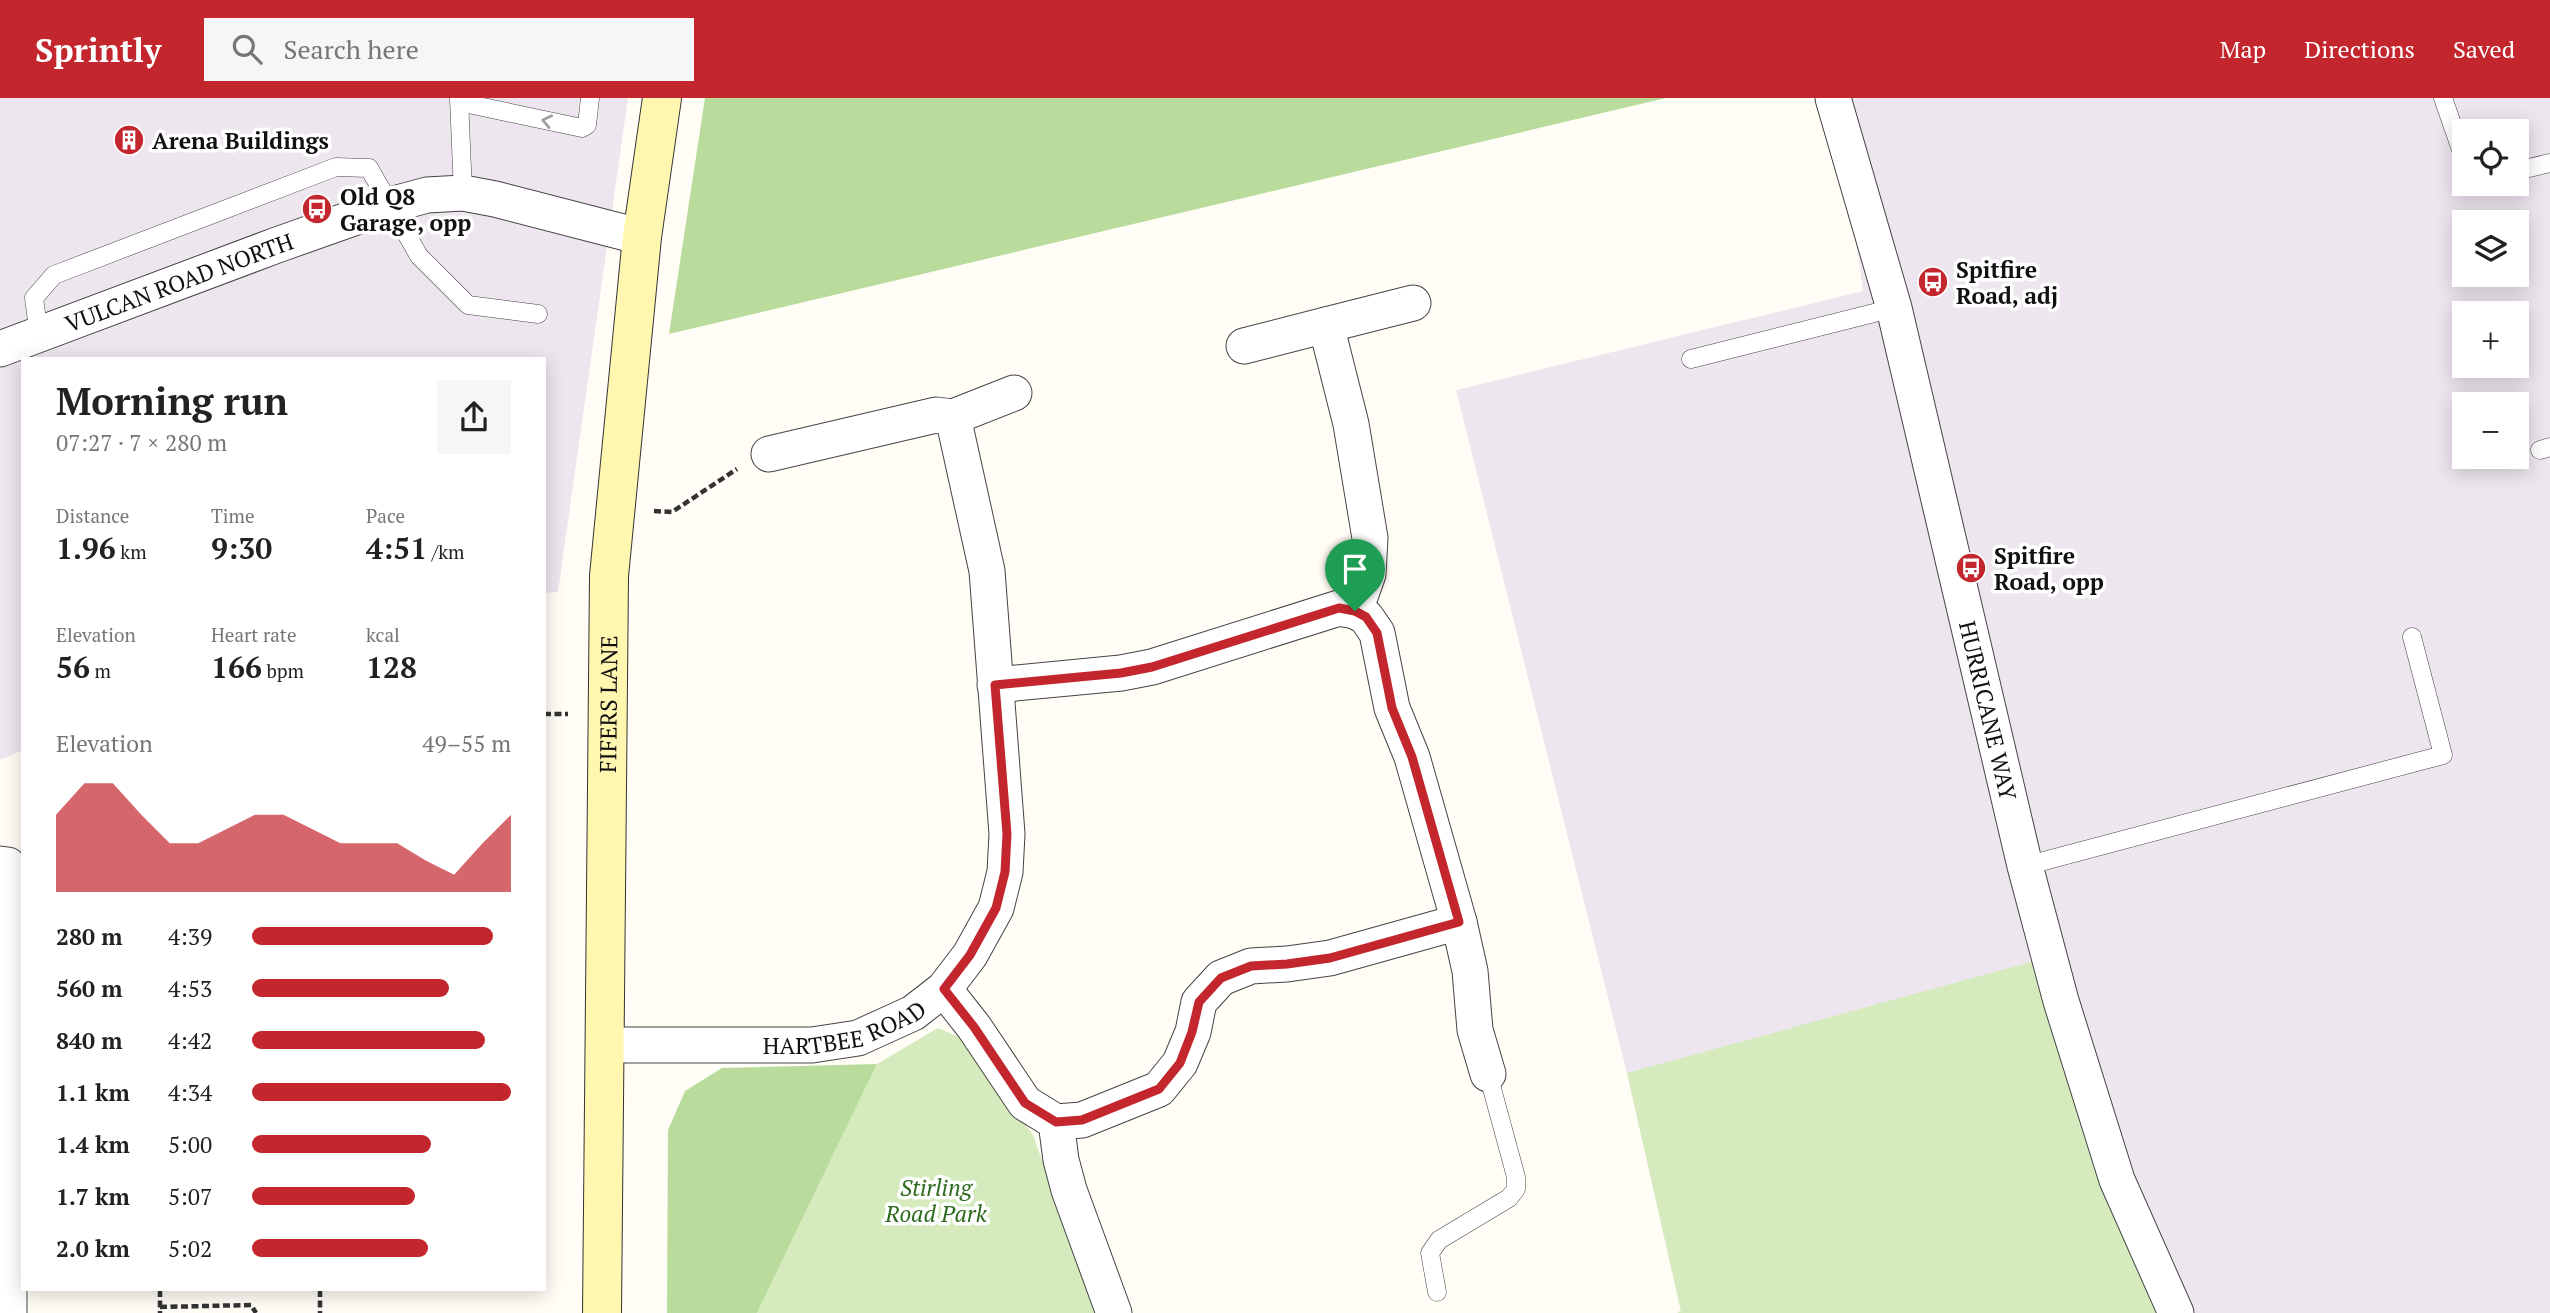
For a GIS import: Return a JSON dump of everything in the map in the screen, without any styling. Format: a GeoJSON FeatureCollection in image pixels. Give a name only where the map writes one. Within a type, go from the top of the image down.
{"type":"FeatureCollection","features":[{"type":"Feature","properties":{"kind":"street","name":"FIFERS LANE"},"geometry":{"type":"LineString","coordinates":[[602,1313],[609,576],[642,237],[662,98]]}},
{"type":"Feature","properties":{"kind":"street","name":"HURRICANE WAY"},"geometry":{"type":"LineString","coordinates":[[1833,98],[1894,308],[2025,866],[2061,1001],[2118,1180],[2176,1313]]}},
{"type":"Feature","properties":{"kind":"street","name":"VULCAN ROAD NORTH"},"geometry":{"type":"LineString","coordinates":[[0,349],[278,245],[390,205],[427,195],[463,193],[495,199],[642,237]]}},
{"type":"Feature","properties":{"kind":"street"},"geometry":{"type":"LineString","coordinates":[[1244,346],[1413,303]]}},
{"type":"Feature","properties":{"kind":"street"},"geometry":{"type":"LineString","coordinates":[[1326,325],[1351,424],[1370,538],[1368,574],[1355,611]]}},
{"type":"Feature","properties":{"kind":"street"},"geometry":{"type":"LineString","coordinates":[[769,454],[936,415],[953,417],[1014,393]]}},
{"type":"Feature","properties":{"kind":"street","name":"HARTBEE ROAD"},"geometry":{"type":"LineString","coordinates":[[604,1045],[812,1045],[858,1038],[913,1013],[944,989],[970,955],[996,908],[1005,872],[1007,834],[987,571],[953,417]]}},
{"type":"Feature","properties":{"kind":"street"},"geometry":{"type":"LineString","coordinates":[[995,685],[1152,667],[1339,608],[1355,611],[1366,617],[1377,633],[1392,708],[1412,757],[1459,922],[1471,971],[1475,1030],[1488,1074]]}},
{"type":"Feature","properties":{"kind":"street"},"geometry":{"type":"LineString","coordinates":[[9,1313],[10,864]]}},
{"type":"Feature","properties":{"kind":"street"},"geometry":{"type":"LineString","coordinates":[[944,989],[974,1027],[1025,1103],[1056,1122],[1082,1120],[1159,1089],[1180,1063],[1192,1032],[1199,1002],[1221,978],[1251,966],[1330,958],[1459,922]]}},
{"type":"Feature","properties":{"kind":"street"},"geometry":{"type":"LineString","coordinates":[[1056,1122],[1060,1160],[1069,1190],[1114,1313]]}},
{"type":"Feature","properties":{"kind":"lane"},"geometry":{"type":"LineString","coordinates":[[463,193],[459,100],[582,128],[587,125],[590,98]]}},
{"type":"Feature","properties":{"kind":"lane"},"geometry":{"type":"LineString","coordinates":[[2443,98],[2452,124]]}},
{"type":"Feature","properties":{"kind":"lane"},"geometry":{"type":"LineString","coordinates":[[2529,168],[2550,163]]}},
{"type":"Feature","properties":{"kind":"lane"},"geometry":{"type":"LineString","coordinates":[[39,335],[34,298],[54,275],[336,167],[369,168],[419,256],[468,306],[538,314]]}},
{"type":"Feature","properties":{"kind":"lane"},"geometry":{"type":"LineString","coordinates":[[1691,359],[1894,308]]}},
{"type":"Feature","properties":{"kind":"lane"},"geometry":{"type":"LineString","coordinates":[[2025,866],[2443,755],[2413,637]]}},
{"type":"Feature","properties":{"kind":"lane"},"geometry":{"type":"LineString","coordinates":[[1437,1292],[1430,1253],[1439,1240],[1508,1198],[1517,1189],[1488,1074]]}},
{"type":"Feature","properties":{"kind":"path"},"geometry":{"type":"LineString","coordinates":[[646,510],[672,512],[743,466],[769,454]]}},
{"type":"Feature","properties":{"kind":"path"},"geometry":{"type":"LineString","coordinates":[[160,1291],[160,1310],[251,1305],[256,1313]]}},
{"type":"Feature","properties":{"kind":"path"},"geometry":{"type":"LineString","coordinates":[[320,1291],[320,1313]]}},
{"type":"Feature","properties":{"kind":"shaded area"},"geometry":{"type":"Polygon","coordinates":[[[0,98],[628,98],[558,592],[546,593],[546,357],[21,357],[21,751],[0,760],[0,98]]]}},
{"type":"Feature","properties":{"kind":"shaded area"},"geometry":{"type":"Polygon","coordinates":[[[1836,98],[2550,98],[2550,1313],[1677,1313],[1681,1311],[1627,1073],[1456,390],[1863,291],[1836,98]]]}},
{"type":"Feature","properties":{"kind":"green space"},"geometry":{"type":"Polygon","coordinates":[[[705,98],[1666,98],[669,334],[705,98]]]}},
{"type":"Feature","properties":{"kind":"green space"},"geometry":{"type":"Polygon","coordinates":[[[2049,957],[2176,1313],[1677,1313],[1681,1311],[1627,1073],[2049,957]]]}},
{"type":"Feature","properties":{"kind":"green space","name":"Stirling Road Park"},"geometry":{"type":"Polygon","coordinates":[[[938,1028],[964,1039],[1033,1135],[1096,1313],[757,1313],[877,1064],[938,1028]]]}},
{"type":"Feature","properties":{"kind":"green space"},"geometry":{"type":"Polygon","coordinates":[[[877,1064],[757,1313],[667,1313],[668,1130],[685,1091],[722,1068],[877,1064]]]}},
{"type":"Feature","properties":{"kind":"place","name":"Arena Buildings"},"geometry":{"type":"Point","coordinates":[129,140]}},
{"type":"Feature","properties":{"kind":"place","name":"Old Q8 Garage, opp"},"geometry":{"type":"Point","coordinates":[317,209]}},
{"type":"Feature","properties":{"kind":"place","name":"Spitfire Road, adj"},"geometry":{"type":"Point","coordinates":[1933,282]}},
{"type":"Feature","properties":{"kind":"place","name":"Spitfire Road, opp"},"geometry":{"type":"Point","coordinates":[1971,568]}},
{"type":"Feature","properties":{"kind":"route"},"geometry":{"type":"LineString","coordinates":[[1339,608],[1355,611],[1366,617],[1377,633],[1392,708],[1412,757],[1459,922],[1330,958],[1251,966],[1221,978],[1199,1002],[1192,1032],[1180,1063],[1159,1089],[1082,1120],[1056,1122],[1025,1103],[974,1027],[944,989],[970,955],[996,908],[1005,872],[1007,834],[995,685],[1121,673],[1152,667],[1339,608]]}}]}
